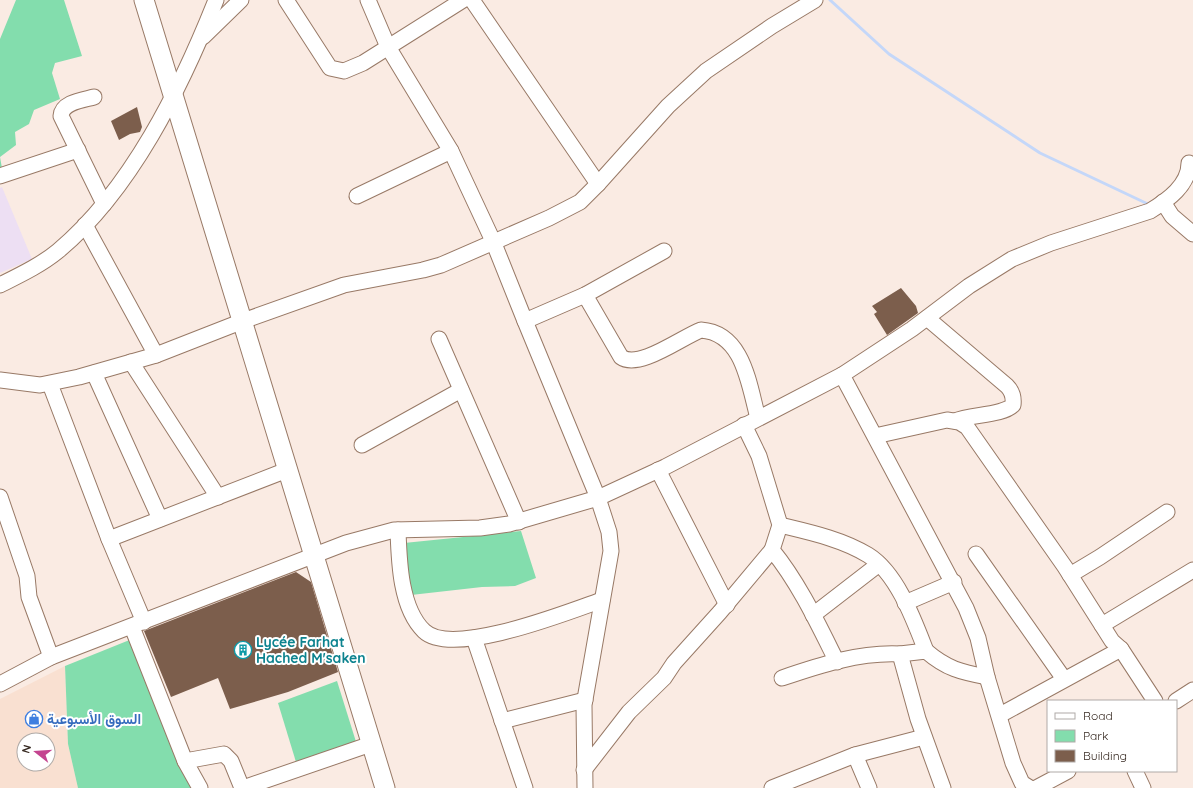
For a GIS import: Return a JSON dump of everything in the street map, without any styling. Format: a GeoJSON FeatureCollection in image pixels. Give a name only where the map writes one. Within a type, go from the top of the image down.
{"type":"FeatureCollection","features":[{"type":"Feature","properties":{"kind":"main road"},"geometry":{"type":"LineString","coordinates":[[144,0],[385,788]]}},
{"type":"Feature","properties":{"kind":"street"},"geometry":{"type":"LineString","coordinates":[[0,284],[24,273],[56,252],[86,225],[120,184],[173,94],[199,41],[216,0]]}},
{"type":"Feature","properties":{"kind":"street"},"geometry":{"type":"LineString","coordinates":[[199,41],[241,0]]}},
{"type":"Feature","properties":{"kind":"street"},"geometry":{"type":"LineString","coordinates":[[286,0],[330,68],[344,71],[363,63],[464,0]]}},
{"type":"Feature","properties":{"kind":"street"},"geometry":{"type":"LineString","coordinates":[[368,0],[388,47],[451,151],[494,241],[525,321],[598,498],[609,532],[611,544],[585,700],[585,788]]}},
{"type":"Feature","properties":{"kind":"street"},"geometry":{"type":"LineString","coordinates":[[472,0],[598,184]]}},
{"type":"Feature","properties":{"kind":"street"},"geometry":{"type":"LineString","coordinates":[[0,380],[31,385],[50,384],[156,355],[242,321],[344,285],[435,267],[455,260],[494,241],[549,218],[580,202],[668,106],[706,71],[766,30],[816,0]]}},
{"type":"Feature","properties":{"kind":"street"},"geometry":{"type":"LineString","coordinates":[[94,97],[69,105],[64,108],[61,113],[63,122],[104,204]]}},
{"type":"Feature","properties":{"kind":"street"},"geometry":{"type":"LineString","coordinates":[[0,176],[78,150]]}},
{"type":"Feature","properties":{"kind":"street"},"geometry":{"type":"LineString","coordinates":[[357,196],[451,151]]}},
{"type":"Feature","properties":{"kind":"street"},"geometry":{"type":"LineString","coordinates":[[0,684],[51,657],[313,556],[374,535],[398,530],[480,528],[519,522],[598,498],[658,470],[842,375],[927,318],[969,286],[1012,259],[1158,206],[1186,179],[1189,163]]}},
{"type":"Feature","properties":{"kind":"street"},"geometry":{"type":"LineString","coordinates":[[1158,206],[1193,234]]}},
{"type":"Feature","properties":{"kind":"street"},"geometry":{"type":"LineString","coordinates":[[86,225],[156,355]]}},
{"type":"Feature","properties":{"kind":"street"},"geometry":{"type":"LineString","coordinates":[[525,321],[585,295],[664,251]]}},
{"type":"Feature","properties":{"kind":"street"},"geometry":{"type":"LineString","coordinates":[[585,295],[621,357],[629,360],[642,359],[702,330],[722,336],[734,347],[743,364],[758,418]]}},
{"type":"Feature","properties":{"kind":"street"},"geometry":{"type":"LineString","coordinates":[[927,318],[1007,386],[1011,390],[1013,396],[1013,405],[1007,409],[964,417],[954,421]]}},
{"type":"Feature","properties":{"kind":"street"},"geometry":{"type":"LineString","coordinates":[[439,339],[519,522]]}},
{"type":"Feature","properties":{"kind":"street"},"geometry":{"type":"LineString","coordinates":[[130,362],[218,497]]}},
{"type":"Feature","properties":{"kind":"street"},"geometry":{"type":"LineString","coordinates":[[94,373],[160,520]]}},
{"type":"Feature","properties":{"kind":"street"},"geometry":{"type":"LineString","coordinates":[[842,375],[918,518],[954,582],[978,638],[987,677],[1000,715],[1008,746],[1026,787],[1065,772]]}},
{"type":"Feature","properties":{"kind":"street"},"geometry":{"type":"LineString","coordinates":[[50,384],[109,539],[185,761],[200,788]]}},
{"type":"Feature","properties":{"kind":"street"},"geometry":{"type":"LineString","coordinates":[[362,445],[461,390]]}},
{"type":"Feature","properties":{"kind":"street"},"geometry":{"type":"LineString","coordinates":[[875,436],[947,420],[963,423],[968,427],[1070,575],[1112,641],[1121,649],[1154,700]]}},
{"type":"Feature","properties":{"kind":"street"},"geometry":{"type":"LineString","coordinates":[[584,770],[629,712],[664,678],[674,663],[727,605],[772,550],[780,525],[759,456],[744,426]]}},
{"type":"Feature","properties":{"kind":"street"},"geometry":{"type":"LineString","coordinates":[[109,539],[287,470]]}},
{"type":"Feature","properties":{"kind":"street"},"geometry":{"type":"LineString","coordinates":[[658,470],[727,605]]}},
{"type":"Feature","properties":{"kind":"street"},"geometry":{"type":"LineString","coordinates":[[0,497],[27,576],[29,597],[51,657]]}},
{"type":"Feature","properties":{"kind":"street"},"geometry":{"type":"LineString","coordinates":[[1070,575],[1100,557],[1167,512]]}},
{"type":"Feature","properties":{"kind":"street"},"geometry":{"type":"LineString","coordinates":[[780,525],[832,539],[868,555],[879,564],[888,575],[905,603],[926,651],[941,664],[951,669],[987,677]]}},
{"type":"Feature","properties":{"kind":"street"},"geometry":{"type":"LineString","coordinates":[[398,530],[401,580],[412,612],[418,624],[425,632],[434,636],[442,638],[474,638],[515,629],[602,600]]}},
{"type":"Feature","properties":{"kind":"street"},"geometry":{"type":"LineString","coordinates":[[772,550],[784,565],[813,615],[837,662]]}},
{"type":"Feature","properties":{"kind":"street"},"geometry":{"type":"LineString","coordinates":[[976,554],[1064,679]]}},
{"type":"Feature","properties":{"kind":"street"},"geometry":{"type":"LineString","coordinates":[[813,615],[879,564]]}},
{"type":"Feature","properties":{"kind":"street"},"geometry":{"type":"LineString","coordinates":[[1102,625],[1193,570]]}},
{"type":"Feature","properties":{"kind":"street"},"geometry":{"type":"LineString","coordinates":[[905,603],[954,582]]}},
{"type":"Feature","properties":{"kind":"street"},"geometry":{"type":"LineString","coordinates":[[474,638],[525,788]]}},
{"type":"Feature","properties":{"kind":"street"},"geometry":{"type":"LineString","coordinates":[[1000,715],[1121,649]]}},
{"type":"Feature","properties":{"kind":"street"},"geometry":{"type":"LineString","coordinates":[[782,678],[837,662],[866,656],[926,651]]}},
{"type":"Feature","properties":{"kind":"street"},"geometry":{"type":"LineString","coordinates":[[900,654],[924,736],[943,788]]}},
{"type":"Feature","properties":{"kind":"street"},"geometry":{"type":"LineString","coordinates":[[1177,700],[1193,690]]}},
{"type":"Feature","properties":{"kind":"street"},"geometry":{"type":"LineString","coordinates":[[502,721],[585,700]]}},
{"type":"Feature","properties":{"kind":"street"},"geometry":{"type":"LineString","coordinates":[[772,788],[855,755],[924,736]]}},
{"type":"Feature","properties":{"kind":"street"},"geometry":{"type":"LineString","coordinates":[[185,761],[224,754],[231,761],[243,788],[371,744]]}},
{"type":"Feature","properties":{"kind":"street"},"geometry":{"type":"LineString","coordinates":[[855,755],[869,788]]}},
{"type":"Feature","properties":{"kind":"street"},"geometry":{"type":"LineString","coordinates":[[1135,772],[1143,788]]}},
{"type":"Feature","properties":{"kind":"shaded area"},"geometry":{"type":"Polygon","coordinates":[[[2,187],[32,259],[0,273],[0,188],[2,187]]]}},
{"type":"Feature","properties":{"kind":"shaded area","name":"السوق اﻷسبوعية"},"geometry":{"type":"Polygon","coordinates":[[[65,666],[68,744],[78,788],[0,788],[0,699],[65,666]]]}},
{"type":"Feature","properties":{"kind":"green space"},"geometry":{"type":"Polygon","coordinates":[[[16,0],[64,0],[82,56],[55,63],[52,73],[60,99],[34,110],[29,124],[15,132],[16,145],[0,157],[0,39],[16,0]]]}},
{"type":"Feature","properties":{"kind":"green space"},"geometry":{"type":"Polygon","coordinates":[[[0,157],[3,174],[0,174],[0,157]]]}},
{"type":"Feature","properties":{"kind":"green space"},"geometry":{"type":"Polygon","coordinates":[[[521,531],[536,578],[515,586],[482,587],[411,595],[404,543],[521,531]]]}},
{"type":"Feature","properties":{"kind":"green space"},"geometry":{"type":"Polygon","coordinates":[[[132,639],[194,788],[78,788],[68,744],[65,666],[132,639]]]}},
{"type":"Feature","properties":{"kind":"green space"},"geometry":{"type":"Polygon","coordinates":[[[337,681],[357,745],[296,762],[278,703],[337,681]]]}},
{"type":"Feature","properties":{"kind":"building"},"geometry":{"type":"Polygon","coordinates":[[[137,107],[142,127],[140,132],[130,134],[119,140],[111,121],[137,107]]]}},
{"type":"Feature","properties":{"kind":"building"},"geometry":{"type":"Polygon","coordinates":[[[901,288],[916,306],[918,313],[887,335],[874,314],[877,312],[872,306],[901,288]]]}},
{"type":"Feature","properties":{"kind":"building","name":"Lycée Farhat Hached M'saken"},"geometry":{"type":"Polygon","coordinates":[[[296,572],[311,582],[338,672],[288,692],[230,709],[218,678],[171,697],[144,631],[296,572]]]}},
{"type":"Feature","properties":{"kind":"waterway"},"geometry":{"type":"LineString","coordinates":[[830,0],[889,54],[1040,153],[1150,205]]}},
{"type":"Feature","properties":{"kind":"place","name":"Lycée Farhat Hached M'saken"},"geometry":{"type":"Point","coordinates":[243,650]}},
{"type":"Feature","properties":{"kind":"place","name":"السوق اﻷسبوعية"},"geometry":{"type":"Point","coordinates":[34,719]}}]}
